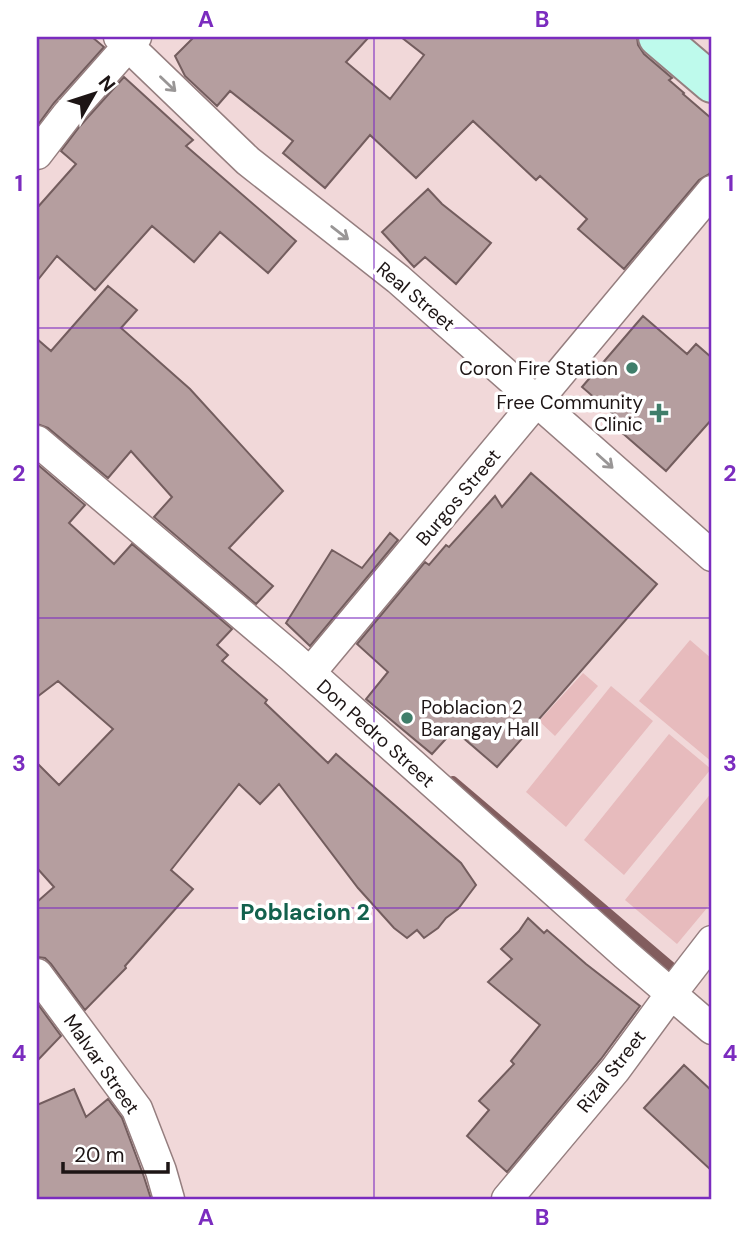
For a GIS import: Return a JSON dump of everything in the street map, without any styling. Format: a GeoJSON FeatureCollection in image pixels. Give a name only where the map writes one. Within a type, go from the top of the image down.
{"type":"FeatureCollection","features":[{"type":"Feature","properties":{"kind":"main road"},"geometry":{"type":"LineString","coordinates":[[658,37],[712,83]]}},
{"type":"Feature","properties":{"kind":"street"},"geometry":{"type":"LineString","coordinates":[[37,154],[128,40]]}},
{"type":"Feature","properties":{"kind":"street","name":"Real Street"},"geometry":{"type":"LineString","coordinates":[[128,40],[248,161],[398,278],[712,556]]}},
{"type":"Feature","properties":{"kind":"street","name":"Burgos Street"},"geometry":{"type":"LineString","coordinates":[[310,673],[712,191]]}},
{"type":"Feature","properties":{"kind":"street","name":"Don Pedro Street"},"geometry":{"type":"LineString","coordinates":[[37,441],[310,673],[712,1029]]}},
{"type":"Feature","properties":{"kind":"street","name":"Rizal Street"},"geometry":{"type":"LineString","coordinates":[[507,1199],[615,1070],[712,941]]}},
{"type":"Feature","properties":{"kind":"street","name":"Malvar Street"},"geometry":{"type":"LineString","coordinates":[[37,974],[137,1109],[169,1199]]}},
{"type":"Feature","properties":{"kind":"shaded area"},"geometry":{"type":"Polygon","coordinates":[[[690,640],[712,659],[712,762],[639,701],[690,640]]]}},
{"type":"Feature","properties":{"kind":"shaded area"},"geometry":{"type":"Polygon","coordinates":[[[583,673],[598,686],[555,736],[539,721],[583,673]]]}},
{"type":"Feature","properties":{"kind":"shaded area"},"geometry":{"type":"Polygon","coordinates":[[[611,686],[653,721],[566,827],[526,792],[611,686]]]}},
{"type":"Feature","properties":{"kind":"shaded area"},"geometry":{"type":"Polygon","coordinates":[[[669,734],[711,769],[624,875],[584,840],[669,734]]]}},
{"type":"Feature","properties":{"kind":"shaded area"},"geometry":{"type":"Polygon","coordinates":[[[712,792],[712,902],[677,944],[625,900],[712,792]]]}},
{"type":"Feature","properties":{"kind":"building"},"geometry":{"type":"Polygon","coordinates":[[[37,37],[92,37],[104,47],[37,126],[37,37]]]}},
{"type":"Feature","properties":{"kind":"building"},"geometry":{"type":"Polygon","coordinates":[[[194,37],[369,37],[346,62],[390,99],[424,55],[401,37],[637,37],[638,45],[644,54],[712,119],[712,171],[699,180],[624,269],[578,229],[587,219],[540,176],[536,180],[473,121],[416,178],[370,135],[325,188],[283,153],[293,141],[230,91],[217,106],[185,76],[175,56],[194,37]]]}},
{"type":"Feature","properties":{"kind":"building"},"geometry":{"type":"Polygon","coordinates":[[[124,77],[193,140],[186,146],[296,241],[268,273],[220,232],[194,262],[152,226],[95,290],[57,256],[37,281],[37,208],[76,164],[61,151],[124,77]]]}},
{"type":"Feature","properties":{"kind":"building"},"geometry":{"type":"Polygon","coordinates":[[[428,189],[442,204],[491,243],[456,284],[425,257],[414,267],[382,232],[428,189]]]}},
{"type":"Feature","properties":{"kind":"building"},"geometry":{"type":"Polygon","coordinates":[[[108,286],[137,310],[121,328],[190,389],[283,491],[229,548],[273,586],[256,604],[154,517],[172,497],[131,451],[108,478],[48,428],[37,424],[37,339],[51,351],[108,286]]]}},
{"type":"Feature","properties":{"kind":"building"},"geometry":{"type":"Polygon","coordinates":[[[643,316],[687,354],[696,344],[712,358],[712,419],[666,471],[620,431],[626,425],[582,387],[643,316]]]}},
{"type":"Feature","properties":{"kind":"building"},"geometry":{"type":"Polygon","coordinates":[[[37,464],[85,505],[69,523],[114,564],[132,544],[232,629],[217,645],[228,655],[222,661],[267,700],[265,703],[328,763],[336,754],[461,863],[476,885],[458,909],[438,928],[424,938],[417,930],[407,938],[394,928],[358,888],[279,784],[260,804],[239,784],[171,870],[193,889],[126,968],[85,1010],[51,964],[45,958],[37,957],[37,902],[54,887],[37,868],[37,763],[59,785],[113,729],[58,681],[37,697],[37,464]]]}},
{"type":"Feature","properties":{"kind":"building"},"geometry":{"type":"Polygon","coordinates":[[[531,473],[657,584],[497,767],[454,730],[432,754],[366,699],[388,672],[357,644],[425,562],[429,565],[446,545],[449,547],[495,496],[502,507],[531,473]]]}},
{"type":"Feature","properties":{"kind":"building"},"geometry":{"type":"Polygon","coordinates":[[[390,533],[398,540],[310,646],[286,623],[332,550],[362,568],[390,533]]]}},
{"type":"Feature","properties":{"kind":"building"},"geometry":{"type":"Polygon","coordinates":[[[528,918],[544,933],[547,930],[640,1006],[601,1059],[507,1172],[467,1136],[489,1110],[479,1101],[514,1064],[511,1061],[540,1025],[488,982],[512,959],[501,949],[528,918]]]}},
{"type":"Feature","properties":{"kind":"building"},"geometry":{"type":"Polygon","coordinates":[[[37,1003],[61,1036],[37,1061],[37,1003]]]}},
{"type":"Feature","properties":{"kind":"building"},"geometry":{"type":"Polygon","coordinates":[[[684,1065],[712,1091],[712,1171],[644,1108],[684,1065]]]}},
{"type":"Feature","properties":{"kind":"building"},"geometry":{"type":"Polygon","coordinates":[[[74,1089],[86,1117],[108,1099],[122,1118],[151,1199],[37,1199],[37,1105],[74,1089]]]}},
{"type":"Feature","properties":{"kind":"waterway"},"geometry":{"type":"LineString","coordinates":[[453,781],[675,970]]}},
{"type":"Feature","properties":{"kind":"place","name":"Coron Fire Station"},"geometry":{"type":"Point","coordinates":[632,368]}},
{"type":"Feature","properties":{"kind":"place","name":"Free Community Clinic"},"geometry":{"type":"Point","coordinates":[659,413]}},
{"type":"Feature","properties":{"kind":"place","name":"Poblacion 2 Barangay Hall"},"geometry":{"type":"Point","coordinates":[407,718]}},
{"type":"Feature","properties":{"kind":"district","name":"Poblacion 2"},"geometry":{"type":"Point","coordinates":[305,912]}}]}
